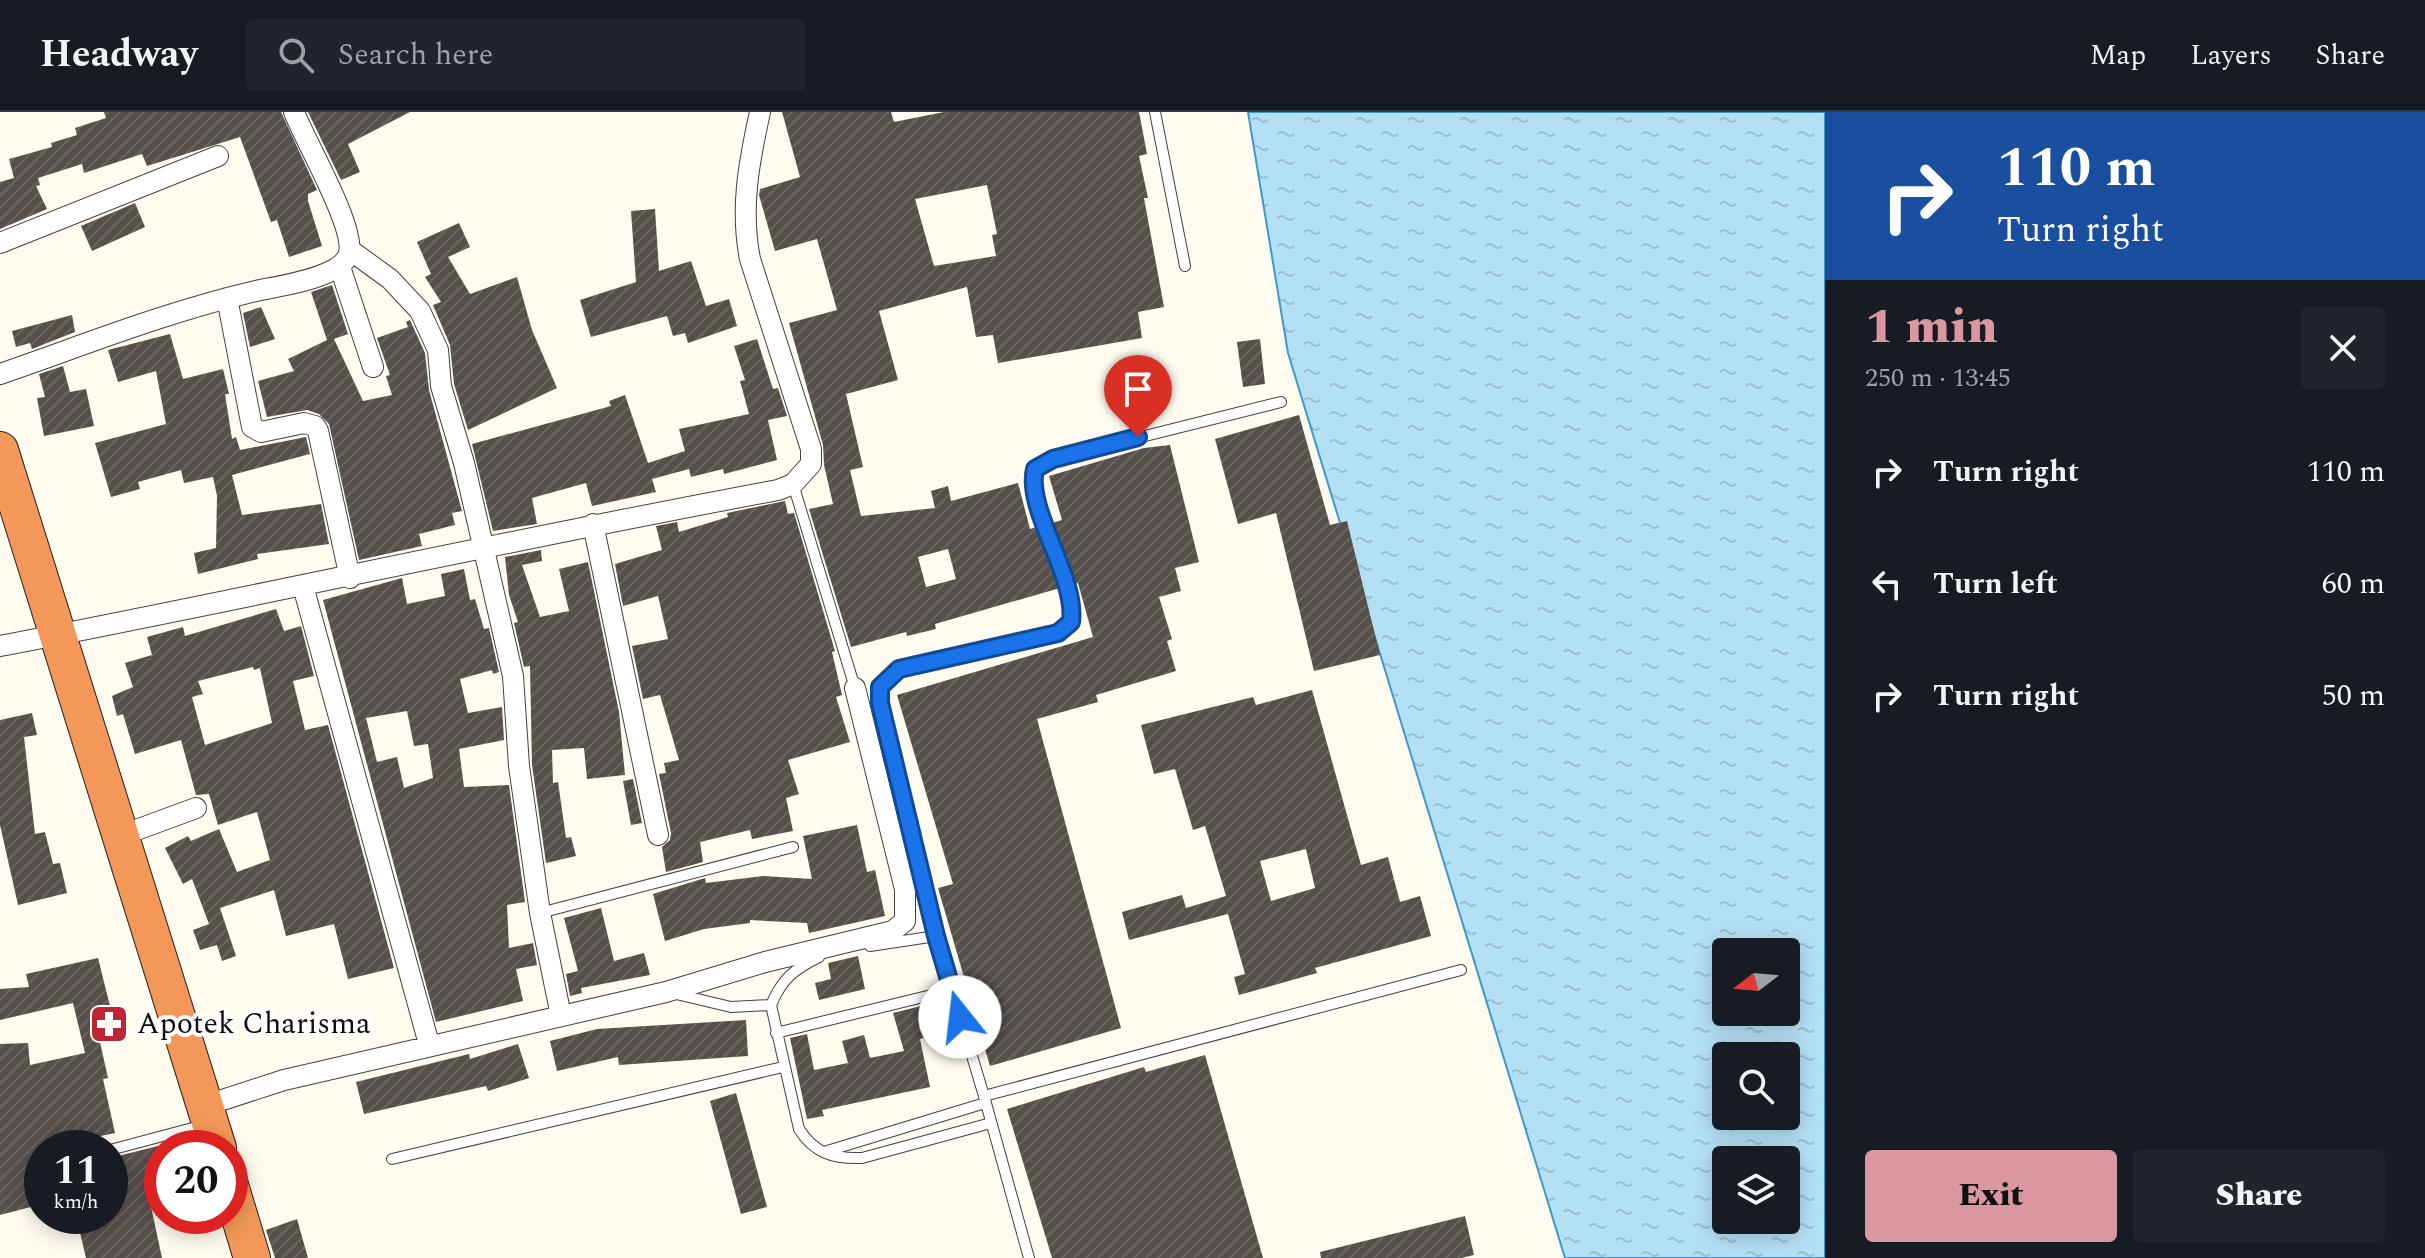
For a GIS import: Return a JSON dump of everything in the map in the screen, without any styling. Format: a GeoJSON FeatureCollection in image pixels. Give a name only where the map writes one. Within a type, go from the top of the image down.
{"type":"FeatureCollection","features":[{"type":"Feature","properties":{"kind":"highway"},"geometry":{"type":"LineString","coordinates":[[0,450],[210,1126]]}},
{"type":"Feature","properties":{"kind":"highway"},"geometry":{"type":"LineString","coordinates":[[245,1234],[252,1258]]}},
{"type":"Feature","properties":{"kind":"street"},"geometry":{"type":"LineString","coordinates":[[294,112],[345,225],[345,258],[373,367]]}},
{"type":"Feature","properties":{"kind":"street"},"geometry":{"type":"LineString","coordinates":[[0,646],[350,578],[593,524],[778,490],[793,484],[811,464],[811,449],[750,259],[744,227],[744,198],[760,112]]}},
{"type":"Feature","properties":{"kind":"street"},"geometry":{"type":"LineString","coordinates":[[0,243],[218,156]]}},
{"type":"Feature","properties":{"kind":"street"},"geometry":{"type":"LineString","coordinates":[[0,374],[227,298],[317,276],[345,258]]}},
{"type":"Feature","properties":{"kind":"street"},"geometry":{"type":"LineString","coordinates":[[345,258],[390,279],[428,324],[438,350],[441,386],[485,548],[513,676],[519,766],[540,913],[561,1016]]}},
{"type":"Feature","properties":{"kind":"street"},"geometry":{"type":"LineString","coordinates":[[227,298],[252,427],[261,432],[304,423],[315,426],[318,431],[350,578]]}},
{"type":"Feature","properties":{"kind":"street"},"geometry":{"type":"LineString","coordinates":[[593,524],[658,835]]}},
{"type":"Feature","properties":{"kind":"street"},"geometry":{"type":"LineString","coordinates":[[303,586],[429,1044]]}},
{"type":"Feature","properties":{"kind":"street"},"geometry":{"type":"LineString","coordinates":[[210,1126],[284,1080],[429,1044],[666,992],[765,962],[893,931],[905,921],[905,889],[855,688]]}},
{"type":"Feature","properties":{"kind":"street"},"geometry":{"type":"LineString","coordinates":[[120,836],[196,808]]}},
{"type":"Feature","properties":{"kind":"lane"},"geometry":{"type":"LineString","coordinates":[[1155,112],[1185,266]]}},
{"type":"Feature","properties":{"kind":"lane"},"geometry":{"type":"LineString","coordinates":[[1029,1258],[936,936],[880,703],[880,687],[899,669],[1058,633],[1071,622],[1071,602],[1033,478],[1035,469],[1042,463],[1281,402]]}},
{"type":"Feature","properties":{"kind":"lane"},"geometry":{"type":"LineString","coordinates":[[793,484],[855,688]]}},
{"type":"Feature","properties":{"kind":"lane"},"geometry":{"type":"LineString","coordinates":[[540,913],[793,847]]}},
{"type":"Feature","properties":{"kind":"lane"},"geometry":{"type":"LineString","coordinates":[[936,936],[819,956],[797,968],[781,982],[771,1005],[799,1129],[808,1144],[822,1153],[862,1158],[991,1123]]}},
{"type":"Feature","properties":{"kind":"lane"},"geometry":{"type":"LineString","coordinates":[[822,1153],[984,1100],[1461,970]]}},
{"type":"Feature","properties":{"kind":"lane"},"geometry":{"type":"LineString","coordinates":[[776,1033],[952,990]]}},
{"type":"Feature","properties":{"kind":"lane"},"geometry":{"type":"LineString","coordinates":[[666,992],[731,1007],[771,1005]]}},
{"type":"Feature","properties":{"kind":"lane"},"geometry":{"type":"LineString","coordinates":[[392,1159],[783,1067]]}},
{"type":"Feature","properties":{"kind":"lane"},"geometry":{"type":"LineString","coordinates":[[128,1146],[210,1126]]}},
{"type":"Feature","properties":{"kind":"water"},"geometry":{"type":"Polygon","coordinates":[[[1248,112],[1825,112],[1825,1258],[1565,1258],[1288,353],[1248,112]]]}},
{"type":"Feature","properties":{"kind":"building"},"geometry":{"type":"Polygon","coordinates":[[[104,112],[281,112],[317,190],[308,194],[308,201],[322,246],[289,257],[277,220],[271,222],[240,137],[147,166],[142,154],[84,173],[82,164],[38,178],[40,185],[36,186],[47,209],[0,229],[0,182],[14,178],[9,159],[52,147],[51,143],[77,135],[75,128],[106,118],[104,112]]]}},
{"type":"Feature","properties":{"kind":"building"},"geometry":{"type":"Polygon","coordinates":[[[308,112],[410,112],[348,144],[360,172],[341,180],[308,112]]]}},
{"type":"Feature","properties":{"kind":"building"},"geometry":{"type":"Polygon","coordinates":[[[782,112],[891,112],[894,122],[944,112],[1139,112],[1147,154],[1139,156],[1148,198],[1144,198],[1164,307],[1138,312],[1142,338],[998,363],[993,335],[976,337],[967,287],[879,311],[898,380],[846,394],[863,467],[850,470],[861,516],[935,508],[931,491],[948,486],[951,501],[1018,483],[1030,529],[1036,527],[1060,588],[935,624],[936,629],[907,636],[906,632],[851,647],[809,509],[833,504],[823,445],[789,323],[837,310],[817,239],[775,251],[759,195],[760,189],[800,177],[782,112]],[[987,185],[915,199],[934,266],[996,256],[992,235],[997,234],[987,185]],[[948,549],[918,557],[926,587],[956,579],[948,549]]]}},
{"type":"Feature","properties":{"kind":"building"},"geometry":{"type":"Polygon","coordinates":[[[135,203],[145,227],[92,251],[81,226],[135,203]]]}},
{"type":"Feature","properties":{"kind":"building"},"geometry":{"type":"Polygon","coordinates":[[[655,209],[659,271],[691,261],[706,306],[729,299],[737,326],[688,343],[685,333],[673,336],[667,316],[591,337],[580,300],[636,282],[631,211],[655,209]]]}},
{"type":"Feature","properties":{"kind":"building"},"geometry":{"type":"Polygon","coordinates":[[[459,223],[470,247],[448,257],[470,294],[517,277],[532,330],[557,388],[468,430],[454,384],[450,345],[433,305],[441,302],[425,277],[431,274],[417,242],[459,223]]]}},
{"type":"Feature","properties":{"kind":"building"},"geometry":{"type":"Polygon","coordinates":[[[332,285],[348,334],[334,339],[363,401],[392,395],[386,376],[390,375],[377,338],[408,327],[406,322],[410,320],[425,353],[429,390],[462,511],[452,513],[455,525],[419,534],[422,546],[359,560],[329,424],[319,414],[307,410],[267,417],[258,381],[294,371],[288,359],[327,340],[311,292],[332,285]]]}},
{"type":"Feature","properties":{"kind":"building"},"geometry":{"type":"Polygon","coordinates":[[[261,307],[275,339],[250,347],[243,313],[261,307]]]}},
{"type":"Feature","properties":{"kind":"building"},"geometry":{"type":"Polygon","coordinates":[[[72,315],[75,332],[32,349],[30,343],[16,347],[12,331],[72,315]]]}},
{"type":"Feature","properties":{"kind":"building"},"geometry":{"type":"Polygon","coordinates":[[[170,334],[183,379],[223,369],[229,394],[225,394],[232,439],[236,437],[240,450],[306,437],[310,454],[232,475],[242,515],[321,504],[329,544],[257,554],[258,559],[198,574],[194,553],[216,548],[217,496],[213,477],[184,483],[181,470],[138,482],[140,489],[111,497],[95,443],[166,424],[156,371],[118,382],[108,350],[170,334]]]}},
{"type":"Feature","properties":{"kind":"building"},"geometry":{"type":"Polygon","coordinates":[[[757,339],[773,389],[778,388],[787,416],[768,420],[777,460],[724,474],[723,469],[691,477],[689,469],[652,479],[656,492],[592,506],[586,483],[532,498],[537,524],[493,531],[472,444],[611,406],[609,401],[625,395],[648,463],[685,451],[679,429],[749,414],[740,381],[745,380],[734,346],[757,339]]]}},
{"type":"Feature","properties":{"kind":"building"},"geometry":{"type":"Polygon","coordinates":[[[1260,339],[1265,384],[1243,387],[1237,342],[1260,339]]]}},
{"type":"Feature","properties":{"kind":"building"},"geometry":{"type":"Polygon","coordinates":[[[63,366],[70,392],[86,389],[94,426],[44,436],[37,398],[45,397],[39,374],[63,366]]]}},
{"type":"Feature","properties":{"kind":"building"},"geometry":{"type":"Polygon","coordinates":[[[1299,415],[1330,525],[1347,521],[1380,655],[1314,671],[1276,513],[1238,524],[1215,439],[1299,415]]]}},
{"type":"Feature","properties":{"kind":"building"},"geometry":{"type":"Polygon","coordinates":[[[1170,445],[1199,562],[1175,568],[1181,591],[1159,597],[1172,639],[1167,641],[1176,671],[1096,695],[1098,702],[1037,719],[1121,1028],[990,1066],[938,888],[953,884],[897,695],[1093,637],[1078,583],[1075,584],[1052,523],[1062,520],[1049,476],[1144,448],[1170,445]]]}},
{"type":"Feature","properties":{"kind":"building"},"geometry":{"type":"Polygon","coordinates":[[[785,501],[788,514],[794,513],[835,651],[832,652],[842,695],[836,697],[850,742],[788,760],[799,794],[786,798],[793,831],[752,839],[750,830],[700,842],[703,862],[666,872],[662,847],[670,840],[671,833],[659,774],[666,773],[664,763],[679,760],[660,695],[643,699],[632,646],[668,639],[658,596],[623,606],[615,564],[662,550],[656,526],[677,522],[679,532],[728,517],[727,513],[785,501]]]}},
{"type":"Feature","properties":{"kind":"building"},"geometry":{"type":"Polygon","coordinates":[[[541,550],[542,561],[522,565],[540,617],[569,611],[559,569],[588,562],[619,712],[625,775],[587,779],[584,748],[552,750],[553,783],[558,782],[566,838],[571,837],[576,856],[546,863],[532,765],[530,666],[524,667],[514,623],[518,622],[509,595],[505,557],[541,550]]]}},
{"type":"Feature","properties":{"kind":"building"},"geometry":{"type":"Polygon","coordinates":[[[464,569],[470,600],[475,599],[484,629],[489,628],[499,672],[493,674],[492,670],[460,679],[468,713],[502,707],[504,740],[459,749],[464,787],[509,785],[525,902],[507,905],[509,948],[533,943],[537,965],[516,969],[523,1001],[436,1022],[323,600],[402,578],[407,604],[445,596],[441,574],[464,569]],[[407,711],[366,718],[377,762],[397,757],[404,788],[433,778],[428,744],[414,746],[407,711]]]}},
{"type":"Feature","properties":{"kind":"building"},"geometry":{"type":"Polygon","coordinates":[[[276,609],[284,631],[301,626],[314,676],[293,681],[305,730],[328,725],[394,968],[348,979],[334,924],[286,936],[274,890],[220,908],[236,956],[222,961],[217,945],[200,950],[193,930],[209,924],[192,879],[183,884],[165,848],[188,836],[191,841],[219,829],[237,872],[270,860],[257,812],[218,825],[209,794],[196,795],[181,740],[135,754],[123,714],[117,716],[112,696],[133,687],[125,663],[152,655],[147,637],[183,627],[185,636],[276,609]],[[253,667],[198,681],[203,694],[192,697],[205,745],[272,723],[260,668],[254,670],[253,667]]]}},
{"type":"Feature","properties":{"kind":"building"},"geometry":{"type":"Polygon","coordinates":[[[1312,690],[1361,865],[1388,857],[1400,902],[1420,896],[1431,936],[1315,968],[1317,973],[1239,995],[1234,977],[1245,974],[1228,914],[1129,940],[1122,912],[1182,895],[1186,908],[1226,896],[1205,826],[1193,830],[1175,769],[1154,774],[1141,725],[1253,697],[1256,705],[1312,690]],[[1306,849],[1260,861],[1271,901],[1315,888],[1306,849]]]}},
{"type":"Feature","properties":{"kind":"building"},"geometry":{"type":"Polygon","coordinates":[[[32,713],[37,735],[24,737],[35,834],[45,832],[53,864],[60,863],[67,893],[18,905],[0,825],[0,720],[32,713]]]}},
{"type":"Feature","properties":{"kind":"building"},"geometry":{"type":"Polygon","coordinates":[[[633,779],[642,823],[631,825],[623,781],[633,779]]]}},
{"type":"Feature","properties":{"kind":"building"},"geometry":{"type":"Polygon","coordinates":[[[857,825],[867,872],[875,870],[885,916],[809,933],[807,923],[750,920],[750,923],[704,929],[665,941],[653,894],[705,878],[706,883],[763,876],[812,879],[803,836],[857,825]]]}},
{"type":"Feature","properties":{"kind":"building"},"geometry":{"type":"Polygon","coordinates":[[[601,908],[614,961],[644,953],[650,975],[581,988],[582,993],[570,996],[566,974],[578,971],[564,918],[601,908]]]}},
{"type":"Feature","properties":{"kind":"building"},"geometry":{"type":"Polygon","coordinates":[[[858,956],[865,989],[819,1000],[815,983],[831,979],[828,963],[858,956]]]}},
{"type":"Feature","properties":{"kind":"building"},"geometry":{"type":"Polygon","coordinates":[[[98,958],[118,1038],[100,1042],[108,1078],[103,1079],[114,1130],[24,1130],[24,1209],[0,1215],[0,1044],[28,1043],[30,1065],[85,1053],[73,1003],[0,1020],[0,989],[29,987],[26,974],[98,958]]]}},
{"type":"Feature","properties":{"kind":"building"},"geometry":{"type":"Polygon","coordinates":[[[929,1004],[937,1034],[920,1039],[930,1087],[822,1110],[824,1116],[807,1119],[790,1038],[807,1034],[814,1070],[848,1063],[842,1041],[864,1035],[870,1058],[904,1051],[893,1013],[929,1004]]]}},
{"type":"Feature","properties":{"kind":"building"},"geometry":{"type":"Polygon","coordinates":[[[746,1020],[748,1056],[619,1065],[618,1057],[557,1071],[550,1041],[597,1029],[746,1020]]]}},
{"type":"Feature","properties":{"kind":"building"},"geometry":{"type":"Polygon","coordinates":[[[518,1044],[529,1078],[488,1091],[486,1086],[364,1114],[356,1082],[469,1054],[470,1059],[518,1044]]]}},
{"type":"Feature","properties":{"kind":"building"},"geometry":{"type":"Polygon","coordinates":[[[1205,1055],[1263,1258],[1052,1258],[1007,1109],[1144,1067],[1146,1072],[1205,1055]]]}},
{"type":"Feature","properties":{"kind":"building"},"geometry":{"type":"Polygon","coordinates":[[[736,1093],[767,1207],[741,1214],[710,1101],[736,1093]]]}},
{"type":"Feature","properties":{"kind":"building"},"geometry":{"type":"Polygon","coordinates":[[[144,1150],[144,1234],[157,1234],[162,1258],[86,1258],[80,1234],[128,1234],[128,1154],[144,1150]]]}},
{"type":"Feature","properties":{"kind":"building"},"geometry":{"type":"Polygon","coordinates":[[[1465,1216],[1474,1255],[1461,1258],[1321,1258],[1320,1252],[1465,1216]]]}},
{"type":"Feature","properties":{"kind":"building"},"geometry":{"type":"Polygon","coordinates":[[[297,1219],[308,1258],[275,1258],[266,1230],[297,1219]]]}},
{"type":"Feature","properties":{"kind":"place","name":"Apotek Charisma"},"geometry":{"type":"Point","coordinates":[109,1024]}},
{"type":"Feature","properties":{"kind":"route"},"geometry":{"type":"LineString","coordinates":[[960,1017],[936,936],[880,703],[880,687],[888,676],[899,669],[1058,633],[1065,628],[1071,622],[1071,602],[1035,491],[1035,469],[1053,459],[1138,437]]}}]}
